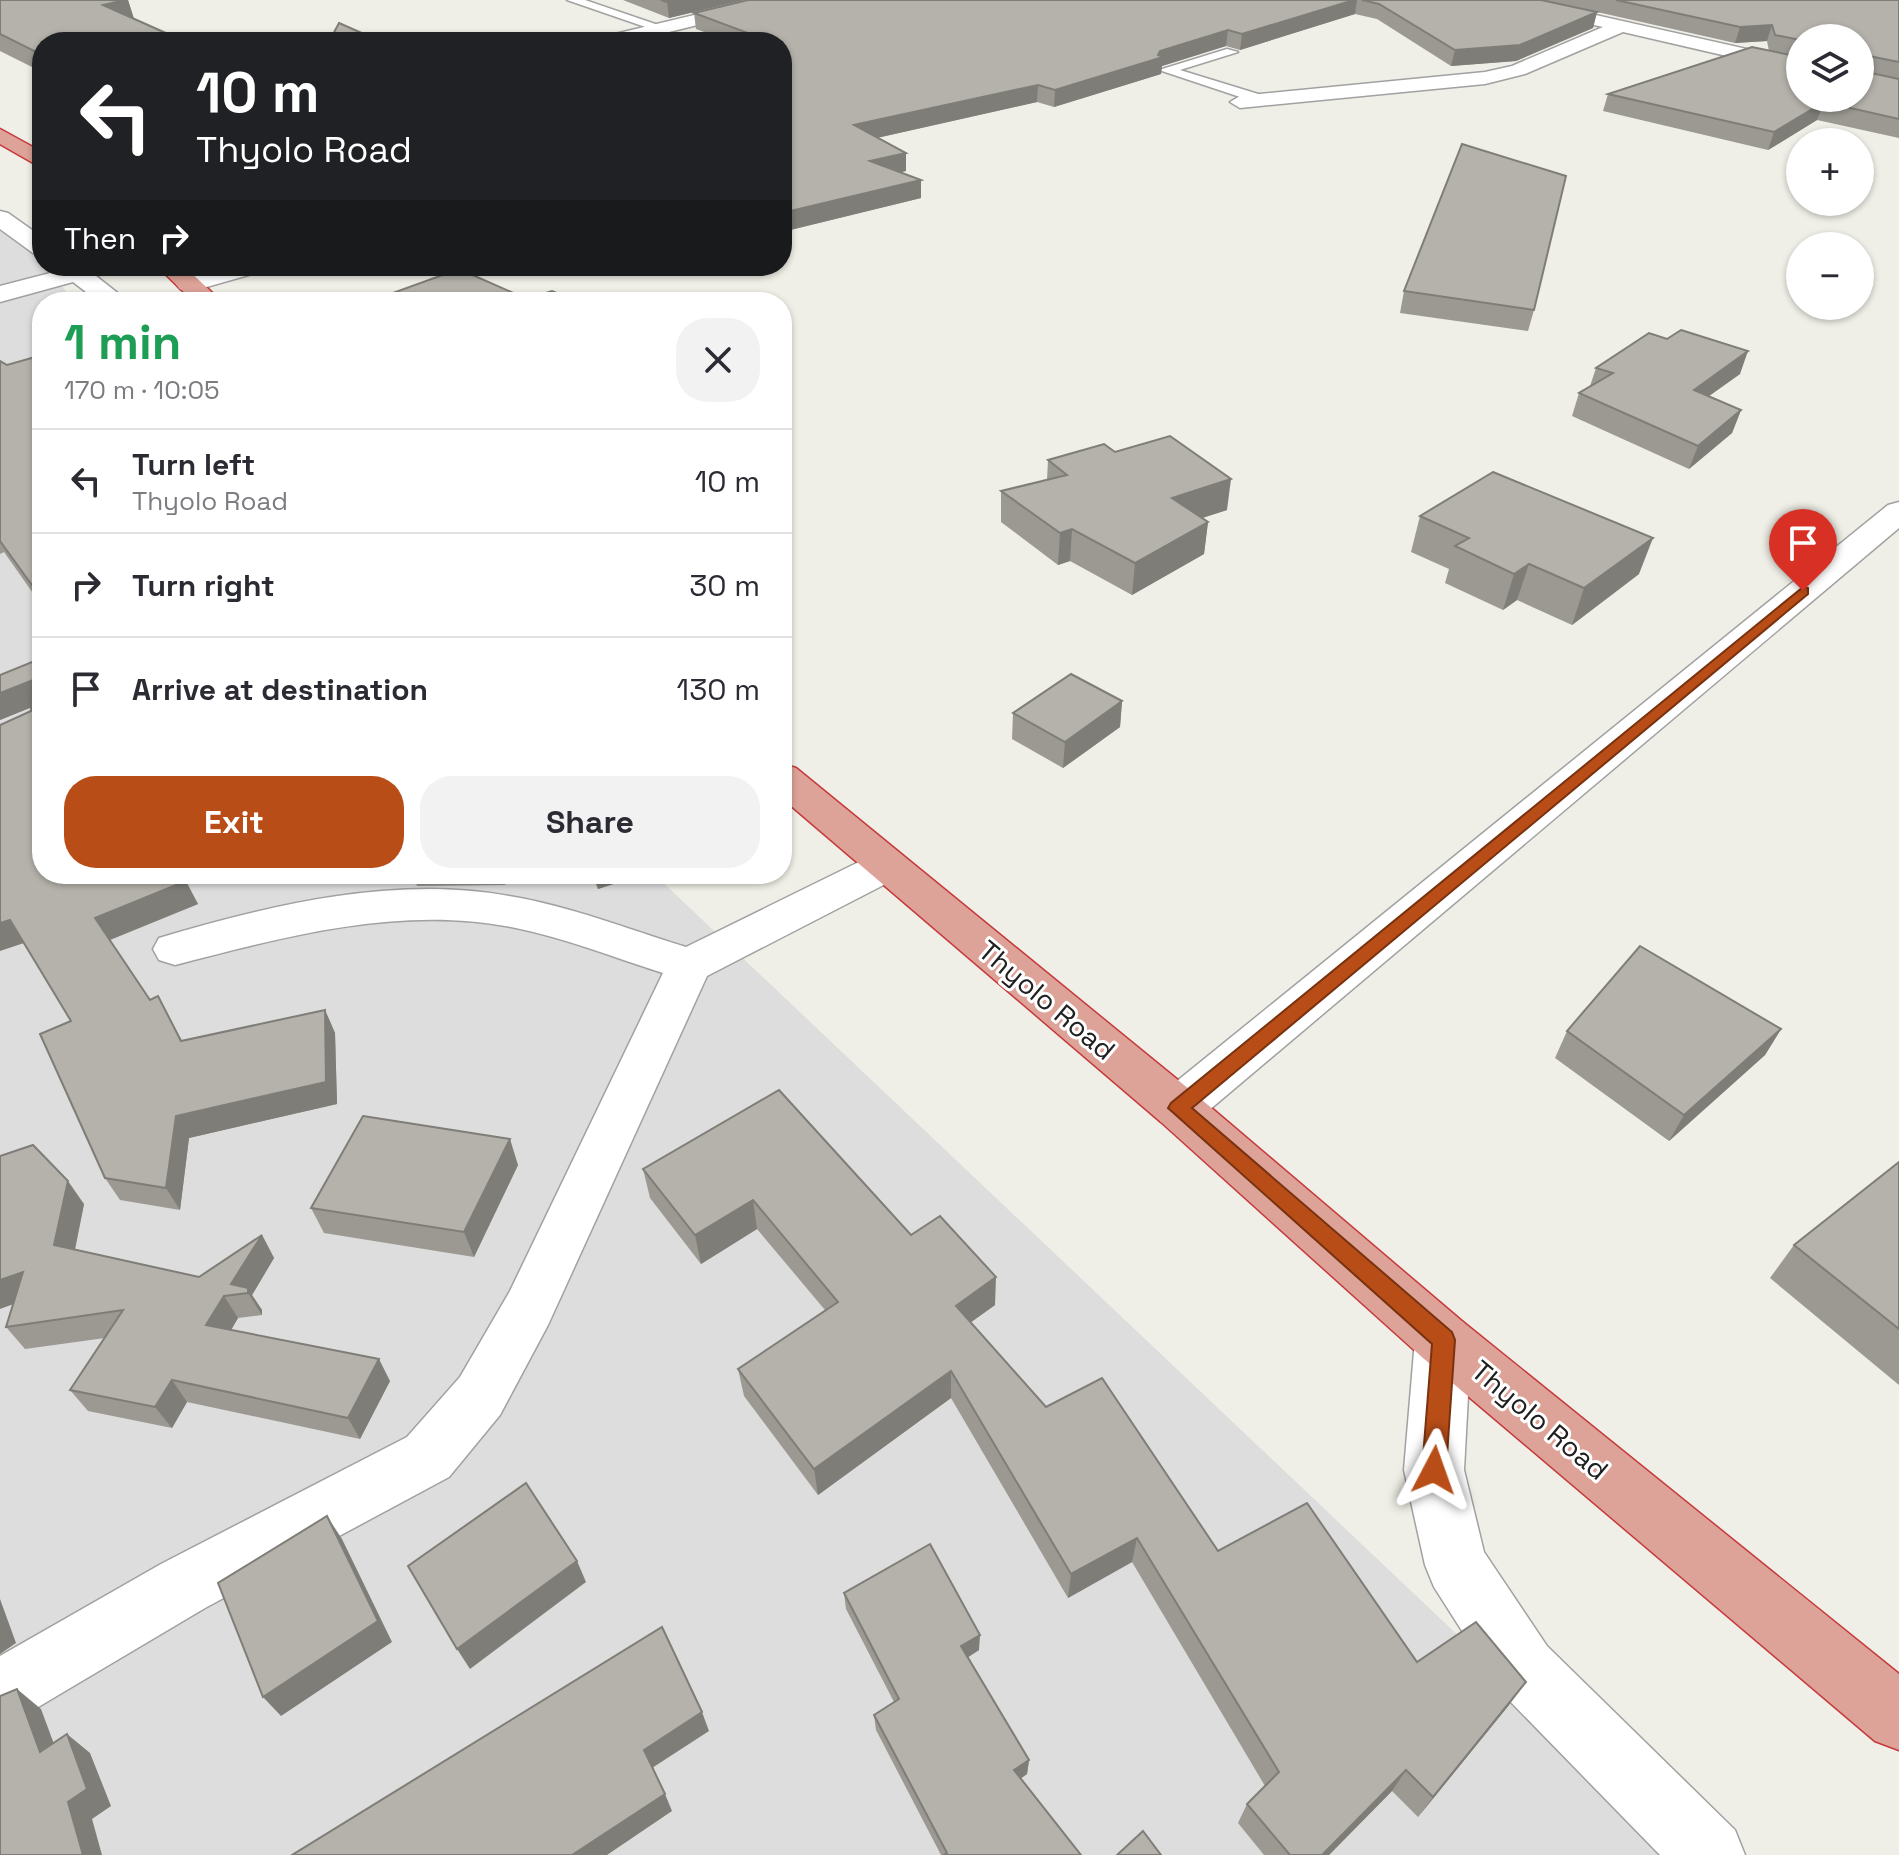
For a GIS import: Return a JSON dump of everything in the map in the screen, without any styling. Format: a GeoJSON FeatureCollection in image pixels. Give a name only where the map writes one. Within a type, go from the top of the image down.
{"type":"FeatureCollection","features":[{"type":"Feature","properties":{"kind":"highway"},"geometry":{"type":"LineString","coordinates":[[0,135],[32,155]]}},
{"type":"Feature","properties":{"kind":"highway"},"geometry":{"type":"LineString","coordinates":[[180,276],[198,292]]}},
{"type":"Feature","properties":{"kind":"highway","name":"Thyolo Road"},"geometry":{"type":"LineString","coordinates":[[792,786],[1178,1108],[1443,1340],[1899,1717]]}},
{"type":"Feature","properties":{"kind":"street"},"geometry":{"type":"LineString","coordinates":[[645,32],[778,0]]}},
{"type":"Feature","properties":{"kind":"street"},"geometry":{"type":"LineString","coordinates":[[1506,0],[1786,64]]}},
{"type":"Feature","properties":{"kind":"street"},"geometry":{"type":"LineString","coordinates":[[1240,102],[1485,78],[1518,70],[1622,26]]}},
{"type":"Feature","properties":{"kind":"street"},"geometry":{"type":"LineString","coordinates":[[0,218],[32,241]]}},
{"type":"Feature","properties":{"kind":"street"},"geometry":{"type":"LineString","coordinates":[[0,294],[54,276]]}},
{"type":"Feature","properties":{"kind":"street"},"geometry":{"type":"LineString","coordinates":[[80,276],[102,292]]}},
{"type":"Feature","properties":{"kind":"street"},"geometry":{"type":"LineString","coordinates":[[189,284],[218,276]]}},
{"type":"Feature","properties":{"kind":"street"},"geometry":{"type":"LineString","coordinates":[[1178,1108],[1899,512]]}},
{"type":"Feature","properties":{"kind":"street"},"geometry":{"type":"LineString","coordinates":[[0,1693],[183,1586],[428,1457],[480,1396],[529,1308],[689,965],[886,866]]}},
{"type":"Feature","properties":{"kind":"street"},"geometry":{"type":"LineString","coordinates":[[175,949],[283,923],[406,905],[484,907],[550,922],[689,965]]}},
{"type":"Feature","properties":{"kind":"street"},"geometry":{"type":"LineString","coordinates":[[1443,1340],[1434,1470],[1456,1565],[1524,1669],[1710,1855]]}},
{"type":"Feature","properties":{"kind":"lane"},"geometry":{"type":"LineString","coordinates":[[573,0],[661,28]]}},
{"type":"Feature","properties":{"kind":"lane"},"geometry":{"type":"LineString","coordinates":[[1232,52],[1166,70],[1263,100]]}},
{"type":"Feature","properties":{"kind":"shaded area"},"geometry":{"type":"Polygon","coordinates":[[[0,212],[32,250],[32,276],[53,276],[67,292],[32,292],[32,884],[665,884],[1690,1855],[0,1855],[0,212]]]}},
{"type":"Feature","properties":{"kind":"building"},"geometry":{"type":"Polygon","coordinates":[[[0,0],[125,0],[103,5],[164,32],[32,32],[32,50],[0,34],[0,0]]]}},
{"type":"Feature","properties":{"kind":"building"},"geometry":{"type":"Polygon","coordinates":[[[748,0],[1354,0],[1242,34],[1228,30],[1160,51],[1158,55],[1163,57],[1055,90],[1038,85],[854,125],[906,153],[870,161],[921,180],[792,211],[792,32],[745,32],[694,13],[748,0]]]}},
{"type":"Feature","properties":{"kind":"building"},"geometry":{"type":"Polygon","coordinates":[[[1362,0],[1541,0],[1597,12],[1520,45],[1455,50],[1379,4],[1362,0]]]}},
{"type":"Feature","properties":{"kind":"building"},"geometry":{"type":"Polygon","coordinates":[[[1616,0],[1899,0],[1899,62],[1874,57],[1874,24],[1786,24],[1786,37],[1775,35],[1772,25],[1740,27],[1616,0]]]}},
{"type":"Feature","properties":{"kind":"building"},"geometry":{"type":"Polygon","coordinates":[[[339,23],[359,32],[334,32],[339,23]]]}},
{"type":"Feature","properties":{"kind":"building"},"geometry":{"type":"Polygon","coordinates":[[[1752,47],[1786,54],[1786,112],[1807,112],[1774,132],[1608,94],[1752,47]]]}},
{"type":"Feature","properties":{"kind":"building"},"geometry":{"type":"Polygon","coordinates":[[[1874,74],[1899,79],[1899,119],[1868,112],[1874,112],[1874,74]]]}},
{"type":"Feature","properties":{"kind":"building"},"geometry":{"type":"Polygon","coordinates":[[[1462,144],[1566,176],[1534,310],[1404,291],[1462,144]]]}},
{"type":"Feature","properties":{"kind":"building"},"geometry":{"type":"Polygon","coordinates":[[[440,276],[475,276],[511,292],[395,292],[440,276]]]}},
{"type":"Feature","properties":{"kind":"building"},"geometry":{"type":"Polygon","coordinates":[[[1681,330],[1748,351],[1694,390],[1741,410],[1698,446],[1579,393],[1613,373],[1596,368],[1649,333],[1667,339],[1681,330]]]}},
{"type":"Feature","properties":{"kind":"building"},"geometry":{"type":"Polygon","coordinates":[[[32,358],[32,585],[0,541],[0,361],[7,365],[32,358]]]}},
{"type":"Feature","properties":{"kind":"building"},"geometry":{"type":"Polygon","coordinates":[[[1170,436],[1231,479],[1172,498],[1208,522],[1135,563],[1072,529],[1060,533],[1001,491],[1067,475],[1048,460],[1104,444],[1115,452],[1170,436]]]}},
{"type":"Feature","properties":{"kind":"building"},"geometry":{"type":"Polygon","coordinates":[[[1493,472],[1653,538],[1584,588],[1529,564],[1514,574],[1455,546],[1469,538],[1420,516],[1493,472]]]}},
{"type":"Feature","properties":{"kind":"building"},"geometry":{"type":"Polygon","coordinates":[[[32,662],[32,680],[0,693],[0,675],[32,662]]]}},
{"type":"Feature","properties":{"kind":"building"},"geometry":{"type":"Polygon","coordinates":[[[1071,674],[1122,701],[1065,742],[1013,713],[1071,674]]]}},
{"type":"Feature","properties":{"kind":"building"},"geometry":{"type":"Polygon","coordinates":[[[32,696],[32,884],[179,884],[95,918],[150,1000],[158,996],[181,1041],[325,1010],[326,1082],[176,1116],[166,1188],[105,1178],[40,1034],[71,1021],[10,920],[0,923],[0,725],[31,711],[32,696]]]}},
{"type":"Feature","properties":{"kind":"building"},"geometry":{"type":"Polygon","coordinates":[[[1640,946],[1781,1029],[1684,1115],[1567,1031],[1640,946]]]}},
{"type":"Feature","properties":{"kind":"building"},"geometry":{"type":"Polygon","coordinates":[[[779,1090],[911,1235],[940,1216],[996,1277],[956,1306],[1046,1407],[1102,1378],[1218,1551],[1307,1503],[1417,1662],[1476,1622],[1526,1682],[1433,1797],[1406,1770],[1322,1855],[1290,1855],[1247,1804],[1279,1772],[1137,1538],[1071,1574],[951,1371],[814,1469],[738,1369],[838,1302],[753,1200],[695,1235],[643,1169],[779,1090]]]}},
{"type":"Feature","properties":{"kind":"building"},"geometry":{"type":"Polygon","coordinates":[[[363,1116],[510,1139],[464,1232],[311,1208],[363,1116]]]}},
{"type":"Feature","properties":{"kind":"building"},"geometry":{"type":"Polygon","coordinates":[[[33,1145],[68,1181],[54,1245],[199,1277],[262,1235],[231,1284],[248,1288],[248,1293],[224,1296],[206,1325],[379,1359],[348,1418],[172,1380],[155,1407],[70,1390],[123,1310],[6,1327],[23,1272],[0,1280],[0,1156],[33,1145]]]}},
{"type":"Feature","properties":{"kind":"building"},"geometry":{"type":"Polygon","coordinates":[[[1899,1162],[1899,1329],[1794,1245],[1899,1162]]]}},
{"type":"Feature","properties":{"kind":"building"},"geometry":{"type":"Polygon","coordinates":[[[526,1483],[577,1561],[457,1649],[408,1566],[526,1483]]]}},
{"type":"Feature","properties":{"kind":"building"},"geometry":{"type":"Polygon","coordinates":[[[327,1516],[378,1621],[263,1697],[218,1583],[327,1516]]]}},
{"type":"Feature","properties":{"kind":"building"},"geometry":{"type":"Polygon","coordinates":[[[930,1544],[980,1635],[961,1646],[1029,1760],[1014,1770],[1081,1855],[944,1855],[947,1853],[874,1715],[899,1699],[844,1593],[930,1544]]]}},
{"type":"Feature","properties":{"kind":"building"},"geometry":{"type":"Polygon","coordinates":[[[662,1627],[702,1712],[644,1750],[665,1794],[572,1855],[292,1855],[662,1627]]]}},
{"type":"Feature","properties":{"kind":"building"},"geometry":{"type":"Polygon","coordinates":[[[17,1689],[40,1752],[67,1734],[87,1789],[68,1802],[83,1855],[0,1855],[0,1696],[17,1689]]]}},
{"type":"Feature","properties":{"kind":"building"},"geometry":{"type":"Polygon","coordinates":[[[1143,1831],[1161,1855],[1117,1855],[1143,1831]]]}},
{"type":"Feature","properties":{"kind":"route"},"geometry":{"type":"LineString","coordinates":[[1434,1470],[1443,1340],[1178,1108],[1803,591]]}}]}
